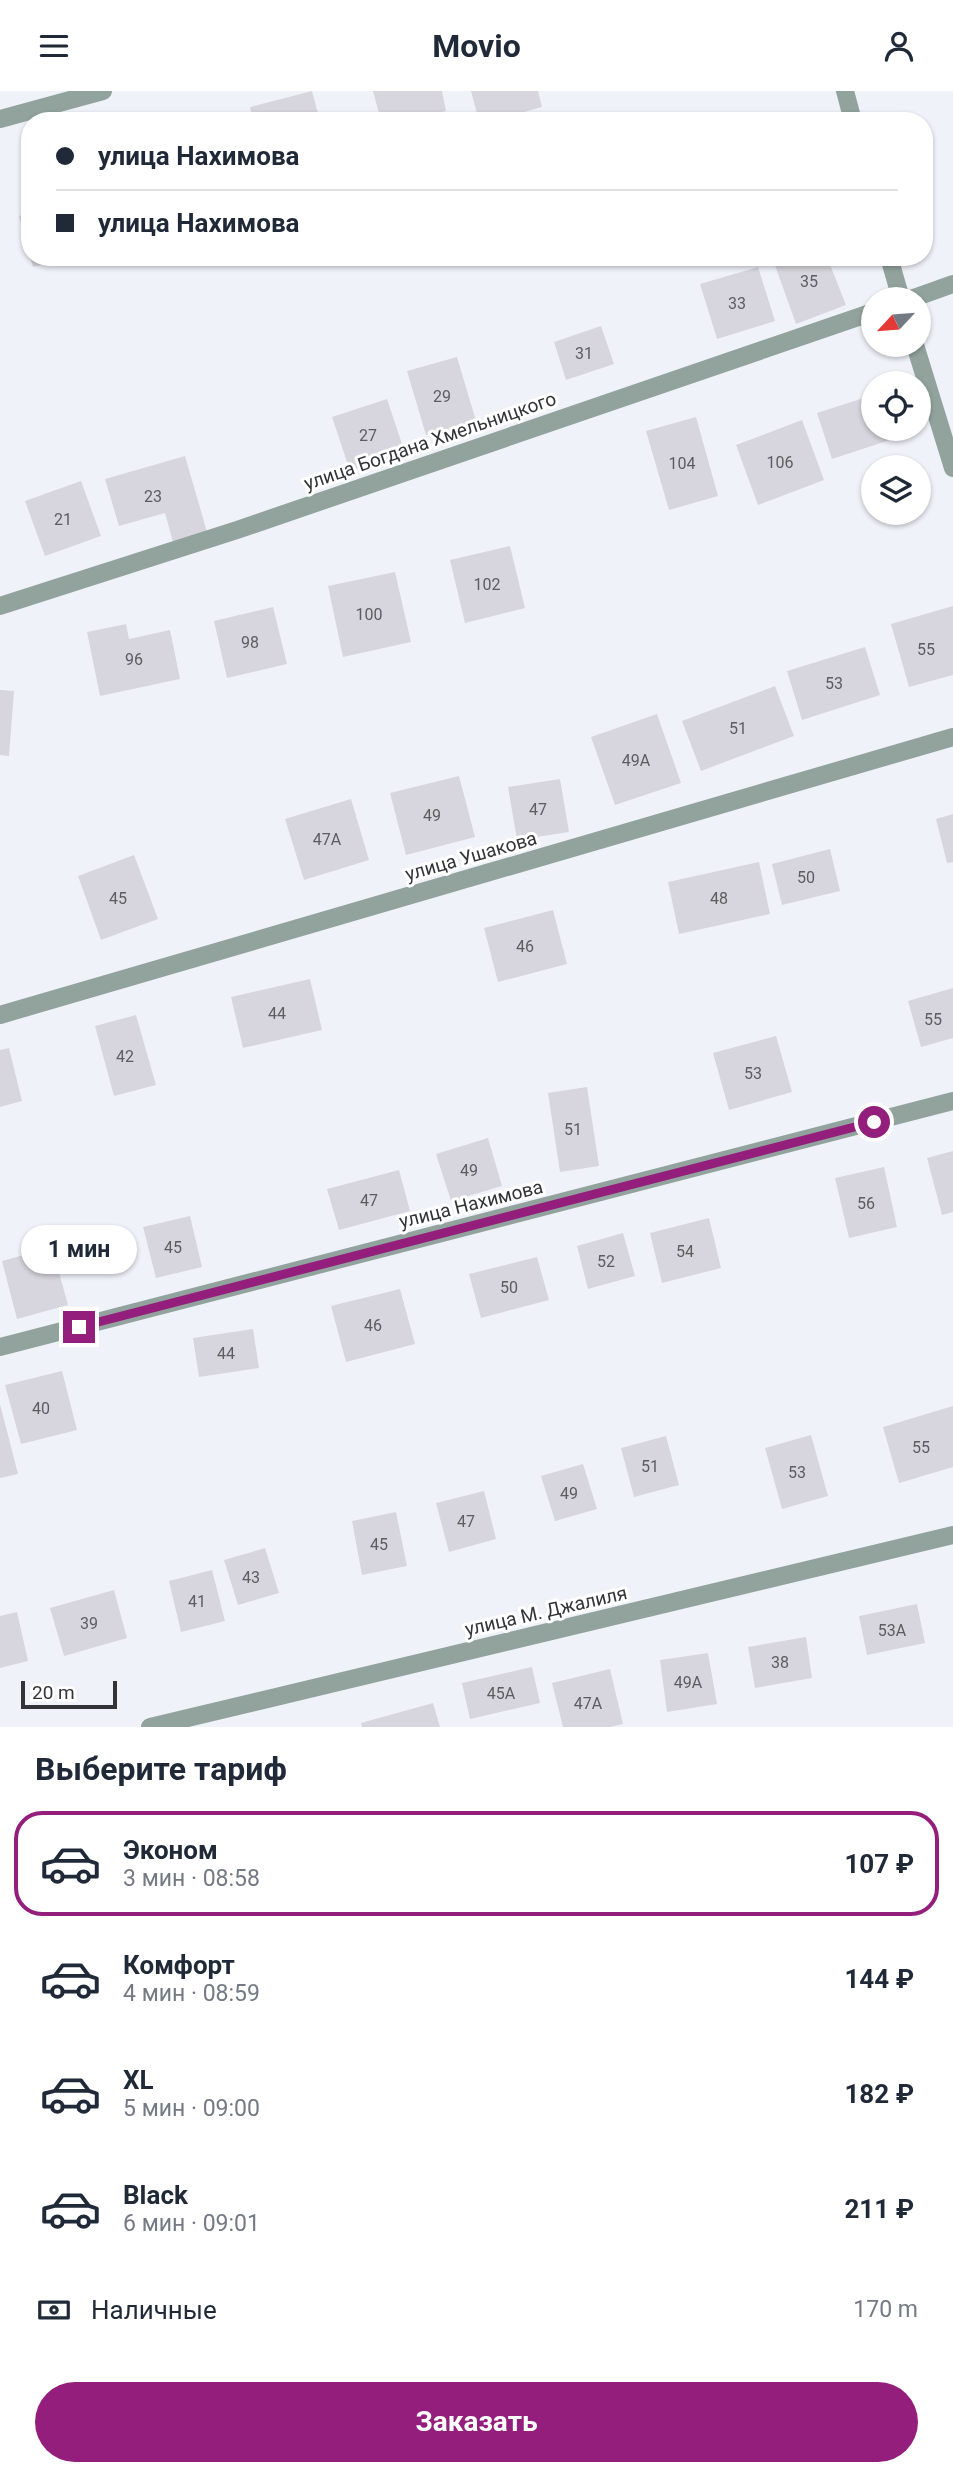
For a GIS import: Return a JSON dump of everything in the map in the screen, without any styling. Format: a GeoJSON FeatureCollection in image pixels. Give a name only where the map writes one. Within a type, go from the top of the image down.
{"type":"FeatureCollection","features":[{"type":"Feature","properties":{"kind":"street"},"geometry":{"type":"LineString","coordinates":[[26,112],[103,91]]}},
{"type":"Feature","properties":{"kind":"street"},"geometry":{"type":"LineString","coordinates":[[845,91],[851,112]]}},
{"type":"Feature","properties":{"kind":"street"},"geometry":{"type":"LineString","coordinates":[[0,119],[21,113]]}},
{"type":"Feature","properties":{"kind":"street"},"geometry":{"type":"LineString","coordinates":[[892,266],[898,287]]}},
{"type":"Feature","properties":{"kind":"street"},"geometry":{"type":"LineString","coordinates":[[931,292],[953,284]]}},
{"type":"Feature","properties":{"kind":"street","name":"улица Богдана Хмельницкого"},"geometry":{"type":"LineString","coordinates":[[0,606],[237,530],[861,316]]}},
{"type":"Feature","properties":{"kind":"street"},"geometry":{"type":"LineString","coordinates":[[919,357],[953,468]]}},
{"type":"Feature","properties":{"kind":"street","name":"улица Ушакова"},"geometry":{"type":"LineString","coordinates":[[0,1015],[953,737]]}},
{"type":"Feature","properties":{"kind":"street","name":"улица Нахимова"},"geometry":{"type":"LineString","coordinates":[[0,1347],[953,1101]]}},
{"type":"Feature","properties":{"kind":"street","name":"улица М. Джалиля"},"geometry":{"type":"LineString","coordinates":[[150,1727],[953,1535]]}},
{"type":"Feature","properties":{"kind":"building"},"geometry":{"type":"Polygon","coordinates":[[[312,91],[318,112],[251,112],[250,107],[312,91]]]}},
{"type":"Feature","properties":{"kind":"building"},"geometry":{"type":"Polygon","coordinates":[[[373,91],[442,91],[446,111],[442,112],[379,112],[373,91]]]}},
{"type":"Feature","properties":{"kind":"building"},"geometry":{"type":"Polygon","coordinates":[[[471,91],[538,91],[542,107],[524,112],[477,112],[471,91]]]}},
{"type":"Feature","properties":{"kind":"building"},"geometry":{"type":"Polygon","coordinates":[[[775,266],[831,266],[846,305],[796,324],[775,266]]]}},
{"type":"Feature","properties":{"kind":"building"},"geometry":{"type":"Polygon","coordinates":[[[758,267],[775,321],[717,339],[700,284],[758,267]]]}},
{"type":"Feature","properties":{"kind":"building"},"geometry":{"type":"Polygon","coordinates":[[[601,326],[614,364],[566,380],[554,342],[601,326]]]}},
{"type":"Feature","properties":{"kind":"building"},"geometry":{"type":"Polygon","coordinates":[[[457,357],[476,421],[426,435],[407,371],[457,357]]]}},
{"type":"Feature","properties":{"kind":"building"},"geometry":{"type":"Polygon","coordinates":[[[387,399],[405,453],[350,471],[332,417],[387,399]]]}},
{"type":"Feature","properties":{"kind":"building"},"geometry":{"type":"Polygon","coordinates":[[[861,399],[861,441],[887,441],[832,459],[817,413],[861,399]]]}},
{"type":"Feature","properties":{"kind":"building"},"geometry":{"type":"Polygon","coordinates":[[[696,417],[718,496],[669,510],[646,431],[696,417]]]}},
{"type":"Feature","properties":{"kind":"building"},"geometry":{"type":"Polygon","coordinates":[[[802,420],[824,480],[758,505],[736,445],[802,420]]]}},
{"type":"Feature","properties":{"kind":"building"},"geometry":{"type":"Polygon","coordinates":[[[185,456],[207,532],[173,542],[165,513],[119,526],[105,479],[185,456]]]}},
{"type":"Feature","properties":{"kind":"building"},"geometry":{"type":"Polygon","coordinates":[[[81,481],[101,536],[45,556],[25,501],[81,481]]]}},
{"type":"Feature","properties":{"kind":"building"},"geometry":{"type":"Polygon","coordinates":[[[510,546],[525,608],[465,623],[450,560],[510,546]]]}},
{"type":"Feature","properties":{"kind":"building"},"geometry":{"type":"Polygon","coordinates":[[[395,572],[411,642],[343,657],[328,586],[395,572]]]}},
{"type":"Feature","properties":{"kind":"building"},"geometry":{"type":"Polygon","coordinates":[[[953,606],[953,675],[909,687],[891,624],[953,606]]]}},
{"type":"Feature","properties":{"kind":"building"},"geometry":{"type":"Polygon","coordinates":[[[273,607],[287,664],[227,678],[214,621],[273,607]]]}},
{"type":"Feature","properties":{"kind":"building"},"geometry":{"type":"Polygon","coordinates":[[[126,624],[129,639],[170,630],[180,679],[100,696],[87,632],[126,624]]]}},
{"type":"Feature","properties":{"kind":"building"},"geometry":{"type":"Polygon","coordinates":[[[865,647],[880,695],[802,720],[787,671],[865,647]]]}},
{"type":"Feature","properties":{"kind":"building"},"geometry":{"type":"Polygon","coordinates":[[[775,686],[794,736],[701,771],[682,721],[775,686]]]}},
{"type":"Feature","properties":{"kind":"building"},"geometry":{"type":"Polygon","coordinates":[[[0,690],[14,691],[9,756],[0,755],[0,690]]]}},
{"type":"Feature","properties":{"kind":"building"},"geometry":{"type":"Polygon","coordinates":[[[657,714],[681,783],[615,805],[591,737],[657,714]]]}},
{"type":"Feature","properties":{"kind":"building"},"geometry":{"type":"Polygon","coordinates":[[[459,776],[475,837],[406,855],[390,793],[459,776]]]}},
{"type":"Feature","properties":{"kind":"building"},"geometry":{"type":"Polygon","coordinates":[[[560,779],[569,832],[517,840],[508,787],[560,779]]]}},
{"type":"Feature","properties":{"kind":"building"},"geometry":{"type":"Polygon","coordinates":[[[351,799],[369,860],[304,880],[285,819],[351,799]]]}},
{"type":"Feature","properties":{"kind":"building"},"geometry":{"type":"Polygon","coordinates":[[[953,814],[953,862],[947,863],[936,819],[953,814]]]}},
{"type":"Feature","properties":{"kind":"building"},"geometry":{"type":"Polygon","coordinates":[[[830,849],[840,891],[782,905],[772,864],[830,849]]]}},
{"type":"Feature","properties":{"kind":"building"},"geometry":{"type":"Polygon","coordinates":[[[134,855],[158,919],[101,940],[78,876],[134,855]]]}},
{"type":"Feature","properties":{"kind":"building"},"geometry":{"type":"Polygon","coordinates":[[[759,862],[770,914],[679,934],[668,882],[759,862]]]}},
{"type":"Feature","properties":{"kind":"building"},"geometry":{"type":"Polygon","coordinates":[[[553,910],[567,964],[498,982],[484,928],[553,910]]]}},
{"type":"Feature","properties":{"kind":"building"},"geometry":{"type":"Polygon","coordinates":[[[310,979],[322,1030],[243,1048],[231,997],[310,979]]]}},
{"type":"Feature","properties":{"kind":"building"},"geometry":{"type":"Polygon","coordinates":[[[953,988],[953,1038],[921,1047],[908,1001],[953,988]]]}},
{"type":"Feature","properties":{"kind":"building"},"geometry":{"type":"Polygon","coordinates":[[[136,1015],[156,1085],[114,1096],[95,1026],[136,1015]]]}},
{"type":"Feature","properties":{"kind":"building"},"geometry":{"type":"Polygon","coordinates":[[[776,1036],[792,1092],[729,1110],[713,1053],[776,1036]]]}},
{"type":"Feature","properties":{"kind":"building"},"geometry":{"type":"Polygon","coordinates":[[[9,1048],[22,1101],[0,1107],[0,1050],[9,1048]]]}},
{"type":"Feature","properties":{"kind":"building"},"geometry":{"type":"Polygon","coordinates":[[[587,1087],[599,1166],[560,1172],[548,1093],[587,1087]]]}},
{"type":"Feature","properties":{"kind":"building"},"geometry":{"type":"Polygon","coordinates":[[[488,1138],[502,1186],[451,1201],[436,1154],[488,1138]]]}},
{"type":"Feature","properties":{"kind":"building"},"geometry":{"type":"Polygon","coordinates":[[[953,1151],[953,1212],[942,1215],[927,1158],[953,1151]]]}},
{"type":"Feature","properties":{"kind":"building"},"geometry":{"type":"Polygon","coordinates":[[[884,1167],[897,1227],[849,1238],[835,1178],[884,1167]]]}},
{"type":"Feature","properties":{"kind":"building"},"geometry":{"type":"Polygon","coordinates":[[[399,1170],[410,1211],[339,1230],[327,1189],[399,1170]]]}},
{"type":"Feature","properties":{"kind":"building"},"geometry":{"type":"Polygon","coordinates":[[[190,1216],[202,1267],[156,1278],[143,1227],[190,1216]]]}},
{"type":"Feature","properties":{"kind":"building"},"geometry":{"type":"Polygon","coordinates":[[[709,1218],[721,1268],[662,1283],[650,1233],[709,1218]]]}},
{"type":"Feature","properties":{"kind":"building"},"geometry":{"type":"Polygon","coordinates":[[[623,1233],[635,1276],[588,1289],[577,1246],[623,1233]]]}},
{"type":"Feature","properties":{"kind":"building"},"geometry":{"type":"Polygon","coordinates":[[[52,1247],[68,1305],[17,1319],[2,1261],[52,1247]]]}},
{"type":"Feature","properties":{"kind":"building"},"geometry":{"type":"Polygon","coordinates":[[[537,1257],[549,1300],[481,1318],[469,1274],[537,1257]]]}},
{"type":"Feature","properties":{"kind":"building"},"geometry":{"type":"Polygon","coordinates":[[[400,1289],[415,1344],[346,1362],[331,1306],[400,1289]]]}},
{"type":"Feature","properties":{"kind":"building"},"geometry":{"type":"Polygon","coordinates":[[[253,1329],[259,1368],[199,1377],[193,1338],[253,1329]]]}},
{"type":"Feature","properties":{"kind":"building"},"geometry":{"type":"Polygon","coordinates":[[[62,1371],[77,1430],[21,1444],[5,1385],[62,1371]]]}},
{"type":"Feature","properties":{"kind":"building"},"geometry":{"type":"Polygon","coordinates":[[[0,1404],[18,1474],[0,1478],[0,1404]]]}},
{"type":"Feature","properties":{"kind":"building"},"geometry":{"type":"Polygon","coordinates":[[[953,1406],[953,1467],[899,1483],[883,1427],[953,1406]]]}},
{"type":"Feature","properties":{"kind":"building"},"geometry":{"type":"Polygon","coordinates":[[[811,1435],[828,1496],[782,1509],[765,1448],[811,1435]]]}},
{"type":"Feature","properties":{"kind":"building"},"geometry":{"type":"Polygon","coordinates":[[[666,1436],[679,1485],[634,1497],[621,1448],[666,1436]]]}},
{"type":"Feature","properties":{"kind":"building"},"geometry":{"type":"Polygon","coordinates":[[[583,1464],[597,1509],[555,1521],[541,1476],[583,1464]]]}},
{"type":"Feature","properties":{"kind":"building"},"geometry":{"type":"Polygon","coordinates":[[[484,1491],[496,1539],[449,1552],[436,1503],[484,1491]]]}},
{"type":"Feature","properties":{"kind":"building"},"geometry":{"type":"Polygon","coordinates":[[[396,1512],[407,1566],[362,1575],[352,1521],[396,1512]]]}},
{"type":"Feature","properties":{"kind":"building"},"geometry":{"type":"Polygon","coordinates":[[[265,1548],[279,1593],[238,1605],[224,1560],[265,1548]]]}},
{"type":"Feature","properties":{"kind":"building"},"geometry":{"type":"Polygon","coordinates":[[[212,1570],[225,1621],[181,1632],[169,1581],[212,1570]]]}},
{"type":"Feature","properties":{"kind":"building"},"geometry":{"type":"Polygon","coordinates":[[[114,1590],[127,1638],[64,1656],[50,1608],[114,1590]]]}},
{"type":"Feature","properties":{"kind":"building"},"geometry":{"type":"Polygon","coordinates":[[[917,1604],[925,1643],[867,1655],[859,1616],[917,1604]]]}},
{"type":"Feature","properties":{"kind":"building"},"geometry":{"type":"Polygon","coordinates":[[[17,1612],[28,1661],[0,1668],[0,1616],[17,1612]]]}},
{"type":"Feature","properties":{"kind":"building"},"geometry":{"type":"Polygon","coordinates":[[[806,1637],[812,1678],[755,1688],[748,1647],[806,1637]]]}},
{"type":"Feature","properties":{"kind":"building"},"geometry":{"type":"Polygon","coordinates":[[[708,1653],[717,1704],[667,1712],[660,1660],[708,1653]]]}},
{"type":"Feature","properties":{"kind":"building"},"geometry":{"type":"Polygon","coordinates":[[[532,1667],[540,1703],[470,1719],[462,1683],[532,1667]]]}},
{"type":"Feature","properties":{"kind":"building"},"geometry":{"type":"Polygon","coordinates":[[[610,1669],[623,1724],[610,1727],[563,1727],[552,1683],[610,1669]]]}},
{"type":"Feature","properties":{"kind":"building"},"geometry":{"type":"Polygon","coordinates":[[[433,1703],[440,1727],[362,1727],[361,1723],[433,1703]]]}},
{"type":"Feature","properties":{"kind":"route"},"geometry":{"type":"LineString","coordinates":[[79,1327],[874,1122]]}}]}
